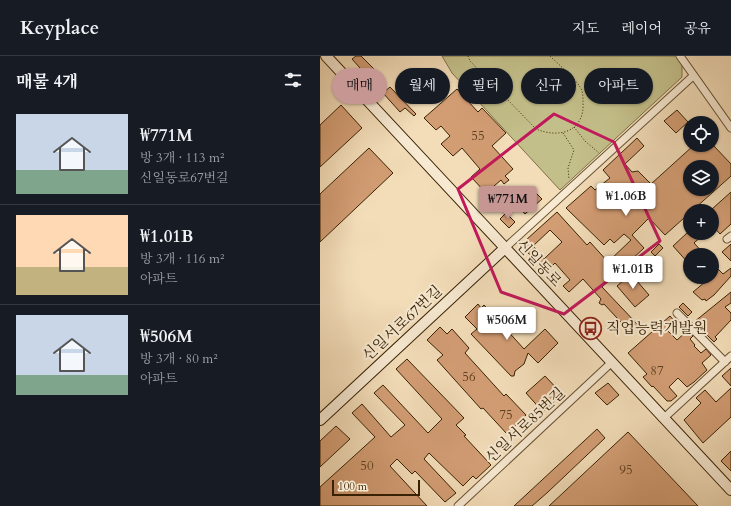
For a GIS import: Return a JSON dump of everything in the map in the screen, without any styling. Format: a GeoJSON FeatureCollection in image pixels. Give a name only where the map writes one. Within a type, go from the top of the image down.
{"type":"FeatureCollection","features":[{"type":"Feature","properties":{"kind":"main road","name":"신일동로"},"geometry":{"type":"LineString","coordinates":[[326,56],[731,490]]}},
{"type":"Feature","properties":{"kind":"main road","name":"신일서로67번길"},"geometry":{"type":"LineString","coordinates":[[320,420],[505,248]]}},
{"type":"Feature","properties":{"kind":"street"},"geometry":{"type":"LineString","coordinates":[[680,56],[731,128]]}},
{"type":"Feature","properties":{"kind":"street"},"geometry":{"type":"LineString","coordinates":[[505,248],[693,76]]}},
{"type":"Feature","properties":{"kind":"street"},"geometry":{"type":"LineString","coordinates":[[677,313],[725,362]]}},
{"type":"Feature","properties":{"kind":"street"},"geometry":{"type":"LineString","coordinates":[[664,418],[731,356]]}},
{"type":"Feature","properties":{"kind":"street","name":"신일서로85번길"},"geometry":{"type":"LineString","coordinates":[[458,506],[611,363]]}},
{"type":"Feature","properties":{"kind":"path"},"geometry":{"type":"LineString","coordinates":[[468,56],[470,61],[536,129],[548,134],[563,133],[574,127],[581,120],[583,107],[580,87],[550,56]]}},
{"type":"Feature","properties":{"kind":"path"},"geometry":{"type":"LineString","coordinates":[[574,127],[579,131],[585,141],[599,153]]}},
{"type":"Feature","properties":{"kind":"path"},"geometry":{"type":"LineString","coordinates":[[563,133],[574,150],[568,168],[569,179]]}},
{"type":"Feature","properties":{"kind":"highlighted area"},"geometry":{"type":"Polygon","coordinates":[[[554,114],[614,142],[660,241],[564,314],[501,292],[458,189],[554,114]]]}},
{"type":"Feature","properties":{"kind":"shaded area"},"geometry":{"type":"Polygon","coordinates":[[[442,56],[679,56],[682,61],[682,77],[653,104],[653,68],[584,68],[584,104],[653,104],[560,190],[481,104],[513,104],[513,68],[458,68],[458,80],[442,56]]]}},
{"type":"Feature","properties":{"kind":"building"},"geometry":{"type":"Polygon","coordinates":[[[356,56],[361,56],[373,68],[360,68],[352,59],[356,56]]]}},
{"type":"Feature","properties":{"kind":"building"},"geometry":{"type":"Polygon","coordinates":[[[390,87],[395,92],[395,104],[406,104],[416,114],[414,116],[405,108],[400,112],[387,97],[387,90],[390,87]]]}},
{"type":"Feature","properties":{"kind":"building"},"geometry":{"type":"Polygon","coordinates":[[[457,89],[458,104],[471,104],[478,112],[482,108],[506,133],[492,146],[513,169],[505,176],[509,180],[504,184],[501,180],[486,193],[471,177],[480,169],[462,148],[453,156],[441,144],[450,136],[441,126],[436,130],[424,118],[440,104],[450,104],[450,95],[457,89]]]}},
{"type":"Feature","properties":{"kind":"building"},"geometry":{"type":"Polygon","coordinates":[[[341,105],[362,128],[320,167],[320,125],[341,105]]]}},
{"type":"Feature","properties":{"kind":"building"},"geometry":{"type":"Polygon","coordinates":[[[677,110],[683,117],[683,127],[676,133],[664,121],[677,110]]]}},
{"type":"Feature","properties":{"kind":"building"},"geometry":{"type":"Polygon","coordinates":[[[637,138],[644,146],[625,164],[632,172],[638,171],[651,184],[686,152],[719,151],[731,164],[731,176],[719,187],[719,160],[683,160],[683,196],[709,196],[700,204],[683,204],[683,219],[665,235],[649,218],[632,235],[644,248],[602,287],[638,325],[630,332],[604,304],[602,305],[599,303],[601,299],[583,279],[569,292],[563,286],[570,280],[555,263],[547,271],[523,248],[523,244],[528,241],[526,240],[557,212],[587,245],[590,242],[608,262],[631,240],[624,234],[614,243],[610,239],[604,245],[566,208],[591,186],[595,190],[610,178],[603,170],[637,138]],[[550,230],[533,246],[544,259],[562,242],[550,230]]]}},
{"type":"Feature","properties":{"kind":"building"},"geometry":{"type":"Polygon","coordinates":[[[369,148],[393,173],[320,242],[320,194],[369,148]]]}},
{"type":"Feature","properties":{"kind":"building"},"geometry":{"type":"Polygon","coordinates":[[[532,189],[542,199],[525,214],[516,204],[532,189]]]}},
{"type":"Feature","properties":{"kind":"building"},"geometry":{"type":"Polygon","coordinates":[[[731,192],[731,224],[720,234],[719,204],[718,204],[731,192]]]}},
{"type":"Feature","properties":{"kind":"building"},"geometry":{"type":"Polygon","coordinates":[[[506,213],[515,222],[509,228],[500,219],[506,213]]]}},
{"type":"Feature","properties":{"kind":"building"},"geometry":{"type":"Polygon","coordinates":[[[683,237],[683,240],[697,240],[694,243],[699,248],[683,248],[683,257],[673,246],[683,237]]]}},
{"type":"Feature","properties":{"kind":"building"},"geometry":{"type":"Polygon","coordinates":[[[659,244],[663,248],[655,256],[651,252],[659,244]]]}},
{"type":"Feature","properties":{"kind":"building"},"geometry":{"type":"Polygon","coordinates":[[[731,244],[731,261],[722,252],[731,244]]]}},
{"type":"Feature","properties":{"kind":"building"},"geometry":{"type":"Polygon","coordinates":[[[731,268],[731,276],[714,295],[706,301],[705,299],[702,300],[693,292],[703,284],[719,284],[719,270],[723,274],[731,268]]]}},
{"type":"Feature","properties":{"kind":"building"},"geometry":{"type":"Polygon","coordinates":[[[631,274],[649,295],[635,307],[617,286],[631,274]]]}},
{"type":"Feature","properties":{"kind":"building"},"geometry":{"type":"Polygon","coordinates":[[[731,292],[731,303],[725,307],[731,313],[731,320],[715,337],[717,339],[714,342],[694,322],[731,292]]]}},
{"type":"Feature","properties":{"kind":"building"},"geometry":{"type":"Polygon","coordinates":[[[683,303],[692,312],[688,316],[679,307],[683,303]]]}},
{"type":"Feature","properties":{"kind":"building"},"geometry":{"type":"Polygon","coordinates":[[[478,304],[481,308],[484,305],[524,349],[545,329],[558,343],[538,363],[528,353],[524,364],[515,371],[514,376],[511,376],[471,334],[477,329],[465,317],[478,304]]]}},
{"type":"Feature","properties":{"kind":"building"},"geometry":{"type":"Polygon","coordinates":[[[670,316],[675,322],[667,330],[677,340],[687,331],[693,336],[690,339],[701,353],[706,349],[711,355],[702,363],[707,370],[694,382],[687,387],[678,378],[669,387],[677,396],[671,401],[667,401],[643,377],[647,374],[628,353],[670,316]]]}},
{"type":"Feature","properties":{"kind":"building"},"geometry":{"type":"Polygon","coordinates":[[[440,327],[447,334],[452,329],[469,348],[465,353],[504,396],[506,394],[526,415],[507,434],[483,408],[481,409],[437,360],[443,355],[427,340],[440,327]]]}},
{"type":"Feature","properties":{"kind":"building"},"geometry":{"type":"Polygon","coordinates":[[[407,359],[464,418],[456,425],[466,435],[464,436],[491,465],[476,479],[473,476],[463,486],[429,453],[424,459],[456,493],[445,502],[415,471],[412,474],[397,459],[390,466],[427,506],[320,506],[320,487],[375,437],[352,413],[362,404],[391,437],[405,425],[374,393],[383,385],[428,433],[442,419],[396,369],[407,359]]]}},
{"type":"Feature","properties":{"kind":"building"},"geometry":{"type":"Polygon","coordinates":[[[731,368],[731,386],[722,376],[731,368]]]}},
{"type":"Feature","properties":{"kind":"building"},"geometry":{"type":"Polygon","coordinates":[[[545,376],[562,394],[543,412],[526,393],[545,376]]]}},
{"type":"Feature","properties":{"kind":"building"},"geometry":{"type":"Polygon","coordinates":[[[608,383],[619,395],[607,405],[595,393],[608,383]]]}},
{"type":"Feature","properties":{"kind":"building"},"geometry":{"type":"Polygon","coordinates":[[[731,388],[731,417],[703,443],[684,420],[701,403],[696,398],[705,390],[716,402],[731,388]]]}},
{"type":"Feature","properties":{"kind":"building"},"geometry":{"type":"Polygon","coordinates":[[[336,426],[350,439],[320,467],[320,441],[336,426]]]}},
{"type":"Feature","properties":{"kind":"building"},"geometry":{"type":"Polygon","coordinates":[[[597,429],[605,438],[548,492],[532,506],[514,506],[597,429]]]}},
{"type":"Feature","properties":{"kind":"building"},"geometry":{"type":"Polygon","coordinates":[[[628,432],[698,506],[549,506],[628,432]]]}},
{"type":"Feature","properties":{"kind":"building"},"geometry":{"type":"Polygon","coordinates":[[[731,451],[731,471],[721,461],[731,451]]]}},
{"type":"Feature","properties":{"kind":"place","name":"직업능력개발원"},"geometry":{"type":"Point","coordinates":[590,328]}}]}
